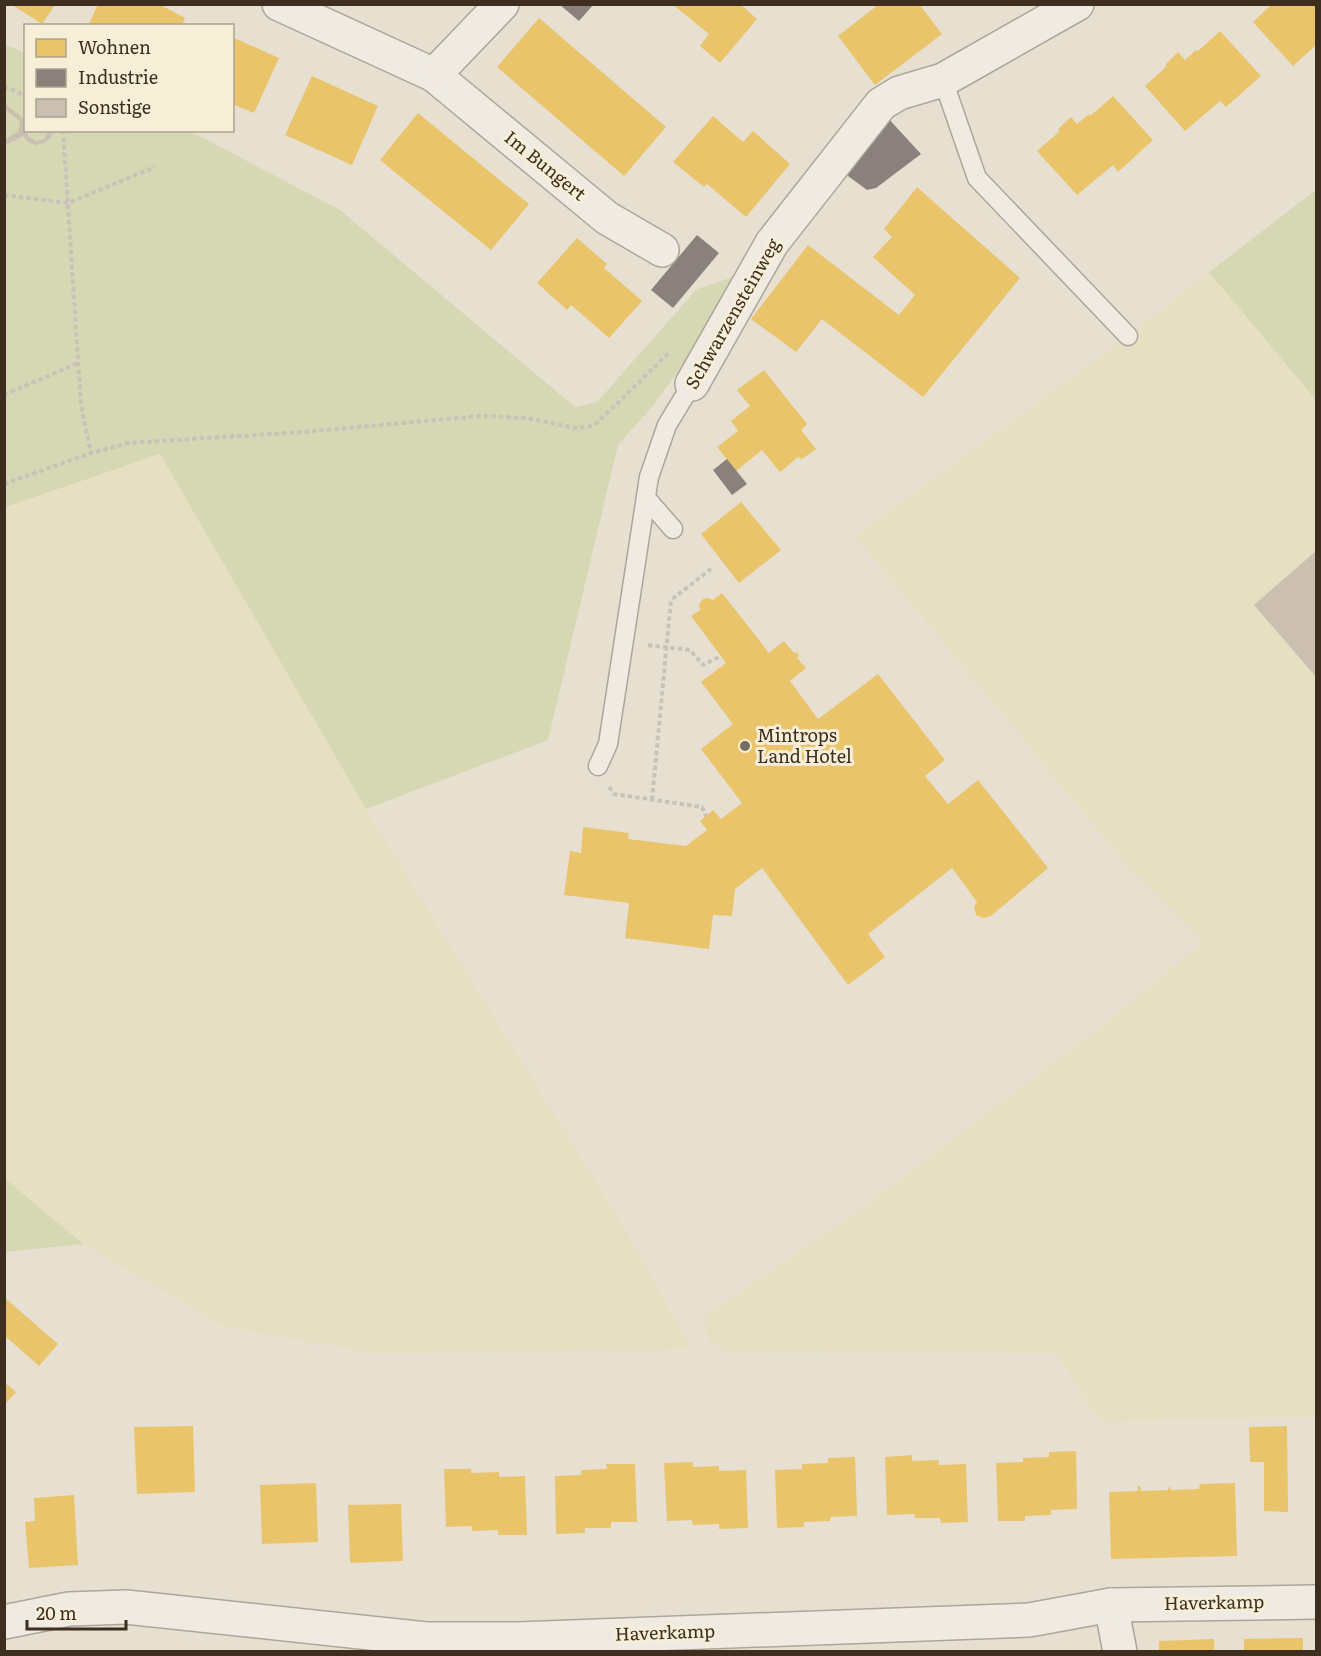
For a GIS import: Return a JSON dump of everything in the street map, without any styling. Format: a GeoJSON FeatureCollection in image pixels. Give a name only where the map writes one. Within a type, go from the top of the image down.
{"type":"FeatureCollection","features":[{"type":"Feature","properties":{"kind":"street","name":"Im Bungert"},"geometry":{"type":"LineString","coordinates":[[279,4],[434,75],[607,218],[662,250]]}},
{"type":"Feature","properties":{"kind":"street"},"geometry":{"type":"LineString","coordinates":[[434,75],[502,4]]}},
{"type":"Feature","properties":{"kind":"street","name":"Schwarzensteinweg"},"geometry":{"type":"LineString","coordinates":[[692,384],[772,243],[882,104],[899,93],[943,80],[1077,4]]}},
{"type":"Feature","properties":{"kind":"street","name":"Haverkamp"},"geometry":{"type":"LineString","coordinates":[[4,1622],[69,1608],[126,1606],[426,1639],[518,1639],[1029,1620],[1111,1605],[1317,1602]]}},
{"type":"Feature","properties":{"kind":"street"},"geometry":{"type":"LineString","coordinates":[[1111,1605],[1120,1652]]}},
{"type":"Feature","properties":{"kind":"lane"},"geometry":{"type":"LineString","coordinates":[[943,80],[977,178],[1128,336]]}},
{"type":"Feature","properties":{"kind":"lane","name":"Schwarzensteinweg"},"geometry":{"type":"LineString","coordinates":[[598,766],[608,744],[649,477],[667,425],[692,384]]}},
{"type":"Feature","properties":{"kind":"lane"},"geometry":{"type":"LineString","coordinates":[[646,498],[673,530]]}},
{"type":"Feature","properties":{"kind":"path"},"geometry":{"type":"LineString","coordinates":[[4,87],[24,95]]}},
{"type":"Feature","properties":{"kind":"path"},"geometry":{"type":"LineString","coordinates":[[63,132],[81,405],[91,453]]}},
{"type":"Feature","properties":{"kind":"path"},"geometry":{"type":"LineString","coordinates":[[4,195],[68,203],[155,167]]}},
{"type":"Feature","properties":{"kind":"path"},"geometry":{"type":"LineString","coordinates":[[4,484],[91,453],[129,443],[480,416],[527,418],[575,428],[588,427],[597,423],[671,350]]}},
{"type":"Feature","properties":{"kind":"path"},"geometry":{"type":"LineString","coordinates":[[4,395],[78,363]]}},
{"type":"Feature","properties":{"kind":"path"},"geometry":{"type":"LineString","coordinates":[[652,800],[671,600],[711,569]]}},
{"type":"Feature","properties":{"kind":"path"},"geometry":{"type":"LineString","coordinates":[[623,643],[690,650],[703,665],[721,656]]}},
{"type":"Feature","properties":{"kind":"path"},"geometry":{"type":"LineString","coordinates":[[598,766],[614,794],[702,807],[706,816]]}},
{"type":"Feature","properties":{"kind":"shaded area"},"geometry":{"type":"Polygon","coordinates":[[[1209,272],[1316,400],[1316,1417],[1100,1422],[1055,1353],[726,1352],[708,1341],[704,1316],[853,1215],[1104,1024],[1203,942],[1130,869],[855,536],[1128,336],[1209,272]]]}},
{"type":"Feature","properties":{"kind":"shaded area"},"geometry":{"type":"Polygon","coordinates":[[[160,454],[366,809],[627,1232],[692,1349],[375,1354],[224,1327],[83,1244],[5,1179],[4,507],[160,454]]]}},
{"type":"Feature","properties":{"kind":"green space"},"geometry":{"type":"Polygon","coordinates":[[[4,44],[24,53],[24,132],[192,132],[340,210],[575,407],[597,402],[697,289],[739,275],[722,310],[652,407],[618,445],[548,740],[366,809],[160,454],[5,507],[4,44]]]}},
{"type":"Feature","properties":{"kind":"green space"},"geometry":{"type":"Polygon","coordinates":[[[1316,190],[1316,400],[1209,272],[1316,190]]]}},
{"type":"Feature","properties":{"kind":"green space"},"geometry":{"type":"Polygon","coordinates":[[[5,1179],[83,1244],[5,1252],[5,1179]]]}},
{"type":"Feature","properties":{"kind":"building: Wohnen"},"geometry":{"type":"Polygon","coordinates":[[[98,4],[159,4],[185,18],[183,24],[89,24],[98,4]]]}},
{"type":"Feature","properties":{"kind":"building: Wohnen"},"geometry":{"type":"Polygon","coordinates":[[[672,4],[740,4],[757,19],[720,63],[700,46],[709,34],[672,4]]]}},
{"type":"Feature","properties":{"kind":"building: Wohnen"},"geometry":{"type":"Polygon","coordinates":[[[879,4],[919,4],[942,34],[875,85],[838,36],[879,4]]]}},
{"type":"Feature","properties":{"kind":"building: Wohnen"},"geometry":{"type":"Polygon","coordinates":[[[1272,4],[1316,4],[1316,45],[1293,66],[1253,22],[1272,4]]]}},
{"type":"Feature","properties":{"kind":"building: Wohnen"},"geometry":{"type":"Polygon","coordinates":[[[12,5],[55,5],[42,24],[12,5]]]}},
{"type":"Feature","properties":{"kind":"building: Wohnen"},"geometry":{"type":"Polygon","coordinates":[[[539,18],[666,127],[624,176],[497,67],[539,18]]]}},
{"type":"Feature","properties":{"kind":"building: Wohnen"},"geometry":{"type":"Polygon","coordinates":[[[1220,31],[1261,76],[1226,107],[1220,101],[1185,131],[1145,86],[1167,66],[1165,65],[1178,52],[1185,60],[1220,31]]]}},
{"type":"Feature","properties":{"kind":"building: Wohnen"},"geometry":{"type":"Polygon","coordinates":[[[234,38],[279,58],[254,113],[234,105],[234,38]]]}},
{"type":"Feature","properties":{"kind":"building: Wohnen"},"geometry":{"type":"Polygon","coordinates":[[[312,76],[378,106],[352,165],[285,135],[312,76]]]}},
{"type":"Feature","properties":{"kind":"building: Wohnen"},"geometry":{"type":"Polygon","coordinates":[[[1113,96],[1153,140],[1118,172],[1113,165],[1077,195],[1037,151],[1060,131],[1058,129],[1071,117],[1077,124],[1113,96]]]}},
{"type":"Feature","properties":{"kind":"building: Wohnen"},"geometry":{"type":"Polygon","coordinates":[[[418,113],[529,204],[491,250],[380,160],[418,113]]]}},
{"type":"Feature","properties":{"kind":"building: Wohnen"},"geometry":{"type":"Polygon","coordinates":[[[713,116],[743,142],[753,131],[790,164],[746,217],[707,184],[704,187],[673,162],[713,116]]]}},
{"type":"Feature","properties":{"kind":"building: Wohnen"},"geometry":{"type":"Polygon","coordinates":[[[917,187],[1020,278],[923,397],[822,319],[796,352],[751,319],[808,245],[899,315],[915,295],[873,257],[892,237],[884,229],[917,187]]]}},
{"type":"Feature","properties":{"kind":"building: Wohnen"},"geometry":{"type":"Polygon","coordinates":[[[577,238],[607,264],[604,268],[642,301],[609,338],[571,305],[567,310],[537,283],[577,238]]]}},
{"type":"Feature","properties":{"kind":"building: Wohnen"},"geometry":{"type":"Polygon","coordinates":[[[764,370],[807,424],[801,430],[816,449],[802,459],[798,457],[780,472],[762,450],[736,471],[717,447],[738,431],[731,421],[750,406],[737,390],[764,370]]]}},
{"type":"Feature","properties":{"kind":"building: Wohnen"},"geometry":{"type":"Polygon","coordinates":[[[741,502],[781,550],[739,583],[701,534],[741,502]]]}},
{"type":"Feature","properties":{"kind":"building: Wohnen"},"geometry":{"type":"Polygon","coordinates":[[[722,593],[769,653],[784,641],[794,653],[796,652],[799,656],[797,658],[806,668],[790,681],[818,719],[878,674],[945,760],[925,776],[948,804],[978,780],[1048,868],[991,916],[983,918],[976,915],[974,907],[977,902],[952,868],[868,934],[885,957],[848,985],[762,868],[735,889],[732,916],[713,915],[709,949],[625,938],[629,903],[564,895],[570,851],[581,853],[583,827],[629,833],[628,839],[686,846],[707,830],[700,821],[713,810],[721,819],[742,803],[701,749],[733,724],[701,682],[726,663],[691,616],[700,610],[699,604],[703,599],[713,600],[722,593]]]}},
{"type":"Feature","properties":{"kind":"building: Wohnen"},"geometry":{"type":"Polygon","coordinates":[[[4,1297],[58,1344],[39,1366],[4,1335],[4,1297]]]}},
{"type":"Feature","properties":{"kind":"building: Wohnen"},"geometry":{"type":"Polygon","coordinates":[[[4,1382],[16,1392],[4,1405],[4,1382]]]}},
{"type":"Feature","properties":{"kind":"building: Wohnen"},"geometry":{"type":"Polygon","coordinates":[[[193,1426],[195,1492],[137,1494],[134,1427],[193,1426]]]}},
{"type":"Feature","properties":{"kind":"building: Wohnen"},"geometry":{"type":"Polygon","coordinates":[[[1287,1426],[1288,1512],[1264,1511],[1264,1462],[1250,1462],[1249,1427],[1287,1426]]]}},
{"type":"Feature","properties":{"kind":"building: Wohnen"},"geometry":{"type":"Polygon","coordinates":[[[1076,1451],[1077,1509],[1051,1510],[1051,1515],[1025,1516],[1025,1521],[998,1521],[996,1463],[1023,1462],[1023,1458],[1049,1457],[1049,1452],[1076,1451]]]}},
{"type":"Feature","properties":{"kind":"building: Wohnen"},"geometry":{"type":"Polygon","coordinates":[[[912,1455],[912,1461],[939,1460],[939,1465],[966,1464],[968,1522],[941,1523],[940,1518],[915,1518],[914,1514],[887,1515],[885,1457],[912,1455]]]}},
{"type":"Feature","properties":{"kind":"building: Wohnen"},"geometry":{"type":"Polygon","coordinates":[[[855,1457],[857,1516],[830,1517],[830,1521],[804,1522],[804,1527],[777,1528],[775,1470],[802,1469],[802,1464],[828,1463],[828,1458],[855,1457]]]}},
{"type":"Feature","properties":{"kind":"building: Wohnen"},"geometry":{"type":"Polygon","coordinates":[[[693,1462],[693,1467],[719,1466],[719,1471],[746,1470],[748,1528],[719,1529],[719,1524],[693,1525],[692,1520],[667,1521],[664,1463],[693,1462]]]}},
{"type":"Feature","properties":{"kind":"building: Wohnen"},"geometry":{"type":"Polygon","coordinates":[[[606,1464],[635,1464],[637,1522],[611,1522],[611,1528],[585,1528],[585,1533],[556,1534],[555,1476],[581,1475],[581,1470],[607,1469],[606,1464]]]}},
{"type":"Feature","properties":{"kind":"building: Wohnen"},"geometry":{"type":"Polygon","coordinates":[[[444,1469],[471,1469],[471,1473],[499,1472],[499,1477],[525,1476],[527,1535],[498,1535],[498,1530],[472,1531],[472,1526],[446,1527],[444,1469]]]}},
{"type":"Feature","properties":{"kind":"building: Wohnen"},"geometry":{"type":"Polygon","coordinates":[[[316,1483],[318,1542],[262,1544],[260,1485],[316,1483]]]}},
{"type":"Feature","properties":{"kind":"building: Wohnen"},"geometry":{"type":"Polygon","coordinates":[[[1235,1483],[1237,1556],[1111,1559],[1109,1492],[1138,1491],[1138,1486],[1141,1491],[1168,1490],[1170,1485],[1171,1490],[1199,1489],[1200,1484],[1235,1483]]]}},
{"type":"Feature","properties":{"kind":"building: Wohnen"},"geometry":{"type":"Polygon","coordinates":[[[74,1495],[78,1565],[29,1568],[25,1522],[35,1521],[34,1498],[74,1495]]]}},
{"type":"Feature","properties":{"kind":"building: Wohnen"},"geometry":{"type":"Polygon","coordinates":[[[401,1504],[403,1561],[350,1563],[348,1505],[401,1504]]]}},
{"type":"Feature","properties":{"kind":"building: Wohnen"},"geometry":{"type":"Polygon","coordinates":[[[1303,1638],[1303,1652],[1244,1652],[1244,1639],[1303,1638]]]}},
{"type":"Feature","properties":{"kind":"building: Wohnen"},"geometry":{"type":"Polygon","coordinates":[[[1214,1639],[1214,1652],[1159,1652],[1159,1641],[1214,1639]]]}},
{"type":"Feature","properties":{"kind":"building: Industrie"},"geometry":{"type":"Polygon","coordinates":[[[559,4],[594,4],[579,21],[559,4]]]}},
{"type":"Feature","properties":{"kind":"building: Industrie"},"geometry":{"type":"Polygon","coordinates":[[[886,116],[921,154],[876,188],[867,190],[848,176],[850,160],[886,116]]]}},
{"type":"Feature","properties":{"kind":"building: Industrie"},"geometry":{"type":"Polygon","coordinates":[[[697,235],[719,253],[673,308],[651,290],[697,235]]]}},
{"type":"Feature","properties":{"kind":"building: Industrie"},"geometry":{"type":"Polygon","coordinates":[[[727,459],[747,484],[732,495],[713,470],[727,459]]]}},
{"type":"Feature","properties":{"kind":"building: Sonstige"},"geometry":{"type":"Polygon","coordinates":[[[4,103],[24,119],[24,132],[27,132],[29,137],[37,141],[44,139],[48,132],[53,132],[51,138],[36,145],[28,142],[23,136],[4,146],[4,140],[18,132],[20,121],[4,109],[4,103]]]}},
{"type":"Feature","properties":{"kind":"building: Sonstige"},"geometry":{"type":"Polygon","coordinates":[[[1316,551],[1316,677],[1254,605],[1316,551]]]}},
{"type":"Feature","properties":{"kind":"place","name":"Mintrops Land Hotel"},"geometry":{"type":"Point","coordinates":[745,746]}}]}
